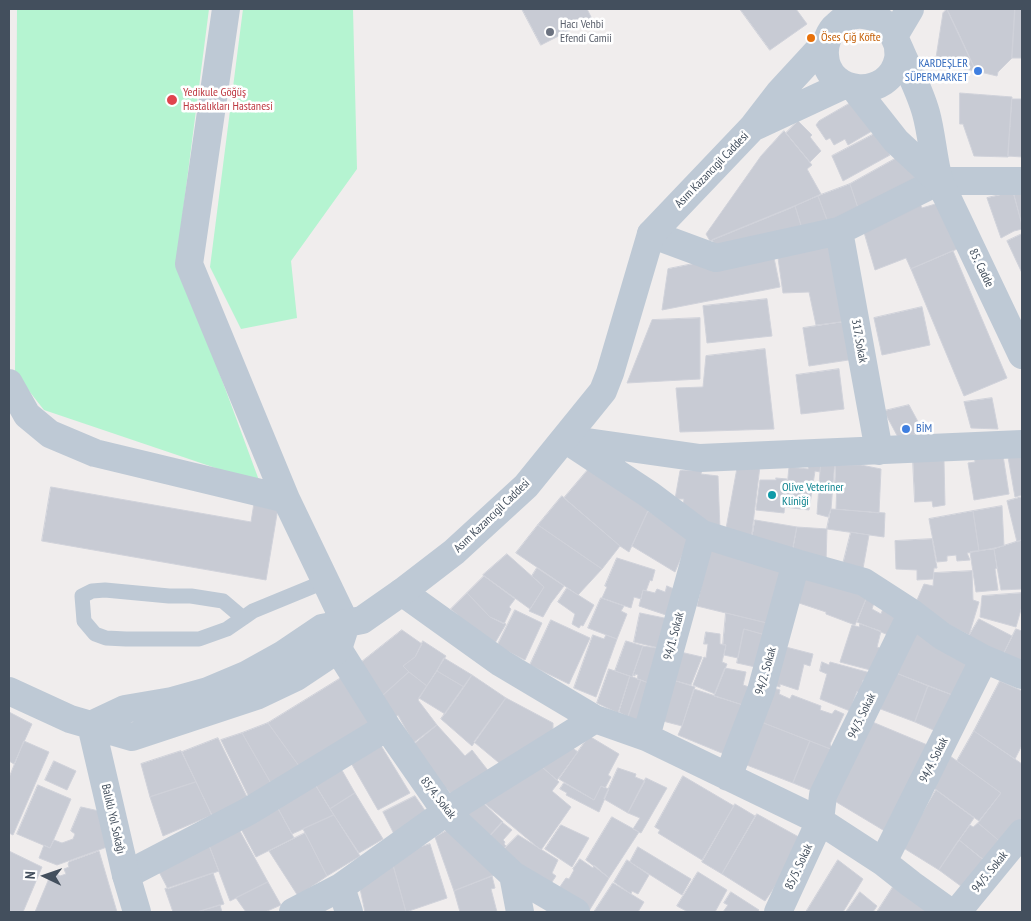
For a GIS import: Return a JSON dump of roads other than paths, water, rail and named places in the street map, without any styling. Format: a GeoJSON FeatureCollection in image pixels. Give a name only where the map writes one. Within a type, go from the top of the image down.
{"type":"FeatureCollection","features":[{"type":"Feature","properties":{"kind":"street","name":"85/4. Sokak"},"geometry":{"type":"LineString","coordinates":[[226,9],[189,264],[286,499],[326,581],[342,636],[387,727],[446,812],[513,875],[576,912]]}},
{"type":"Feature","properties":{"kind":"street"},"geometry":{"type":"LineString","coordinates":[[752,128],[849,87],[866,89],[877,86],[887,79],[894,70],[898,59],[896,42],[910,9]]}},
{"type":"Feature","properties":{"kind":"street"},"geometry":{"type":"LineString","coordinates":[[849,13],[856,16],[868,16],[879,20],[888,27],[912,76],[926,113],[939,181],[896,141],[849,87],[834,78],[827,67],[825,56],[826,42],[834,27],[849,13]]}},
{"type":"Feature","properties":{"kind":"street","name":"Asım Kazancıgil Caddesi"},"geometry":{"type":"LineString","coordinates":[[9,691],[70,719],[132,737],[256,696],[296,677],[362,620],[454,552],[526,486],[603,391],[651,234],[752,128],[779,93],[826,42]]}},
{"type":"Feature","properties":{"kind":"street"},"geometry":{"type":"LineString","coordinates":[[651,234],[716,258],[839,231],[939,181],[1022,181]]}},
{"type":"Feature","properties":{"kind":"street","name":"85. Cadde"},"geometry":{"type":"LineString","coordinates":[[939,181],[1022,355]]}},
{"type":"Feature","properties":{"kind":"street","name":"317. Sokak"},"geometry":{"type":"LineString","coordinates":[[839,231],[879,451]]}},
{"type":"Feature","properties":{"kind":"street"},"geometry":{"type":"LineString","coordinates":[[9,383],[27,415],[50,434],[59,438],[95,453],[286,499]]}},
{"type":"Feature","properties":{"kind":"street"},"geometry":{"type":"LineString","coordinates":[[564,439],[700,458],[1022,444]]}},
{"type":"Feature","properties":{"kind":"street"},"geometry":{"type":"LineString","coordinates":[[564,439],[650,495],[702,534],[864,582],[912,613],[942,636],[1022,675]]}},
{"type":"Feature","properties":{"kind":"street","name":"94/1. Sokak"},"geometry":{"type":"LineString","coordinates":[[646,738],[702,534]]}},
{"type":"Feature","properties":{"kind":"street","name":"94/2. Sokak"},"geometry":{"type":"LineString","coordinates":[[728,777],[761,691],[796,563]]}},
{"type":"Feature","properties":{"kind":"street"},"geometry":{"type":"LineString","coordinates":[[402,592],[501,663],[595,719],[646,738],[820,821],[883,862],[950,912]]}},
{"type":"Feature","properties":{"kind":"street","name":"94/3. Sokak"},"geometry":{"type":"LineString","coordinates":[[820,821],[823,795],[912,613]]}},
{"type":"Feature","properties":{"kind":"street","name":"94/4. Sokak"},"geometry":{"type":"LineString","coordinates":[[883,862],[984,658]]}},
{"type":"Feature","properties":{"kind":"street"},"geometry":{"type":"LineString","coordinates":[[293,912],[345,900],[446,812],[595,719]]}},
{"type":"Feature","properties":{"kind":"street","name":"Balıklı Yol Sokağı"},"geometry":{"type":"LineString","coordinates":[[91,725],[126,875],[137,912]]}},
{"type":"Feature","properties":{"kind":"street"},"geometry":{"type":"LineString","coordinates":[[126,875],[249,811],[387,727]]}},
{"type":"Feature","properties":{"kind":"street","name":"85/5. Sokak"},"geometry":{"type":"LineString","coordinates":[[778,912],[820,821]]}},
{"type":"Feature","properties":{"kind":"street","name":"94/5. Sokak"},"geometry":{"type":"LineString","coordinates":[[957,912],[1022,832]]}},
{"type":"Feature","properties":{"kind":"street"},"geometry":{"type":"LineString","coordinates":[[513,875],[520,912]]}},
{"type":"Feature","properties":{"kind":"lane"},"geometry":{"type":"LineString","coordinates":[[242,618],[223,601],[206,598],[105,590],[92,591],[82,596],[84,620],[95,634],[106,638],[198,638],[226,629],[253,611],[326,581]]}},
{"type":"Feature","properties":{"kind":"place","name":"Hacı Vehbi Efendi Camii"},"geometry":{"type":"Point","coordinates":[550,32]}},
{"type":"Feature","properties":{"kind":"place","name":"Öses Çiğ Köfte"},"geometry":{"type":"Point","coordinates":[811,38]}},
{"type":"Feature","properties":{"kind":"place","name":"KARDEŞLER SÜPERMARKET"},"geometry":{"type":"Point","coordinates":[978,71]}},
{"type":"Feature","properties":{"kind":"place","name":"Yedikule Göğüş Hastalıkları Hastanesi"},"geometry":{"type":"Point","coordinates":[172,100]}},
{"type":"Feature","properties":{"kind":"place","name":"BİM"},"geometry":{"type":"Point","coordinates":[906,429]}},
{"type":"Feature","properties":{"kind":"place","name":"Olive Veteriner Kliniği"},"geometry":{"type":"Point","coordinates":[772,495]}}]}
